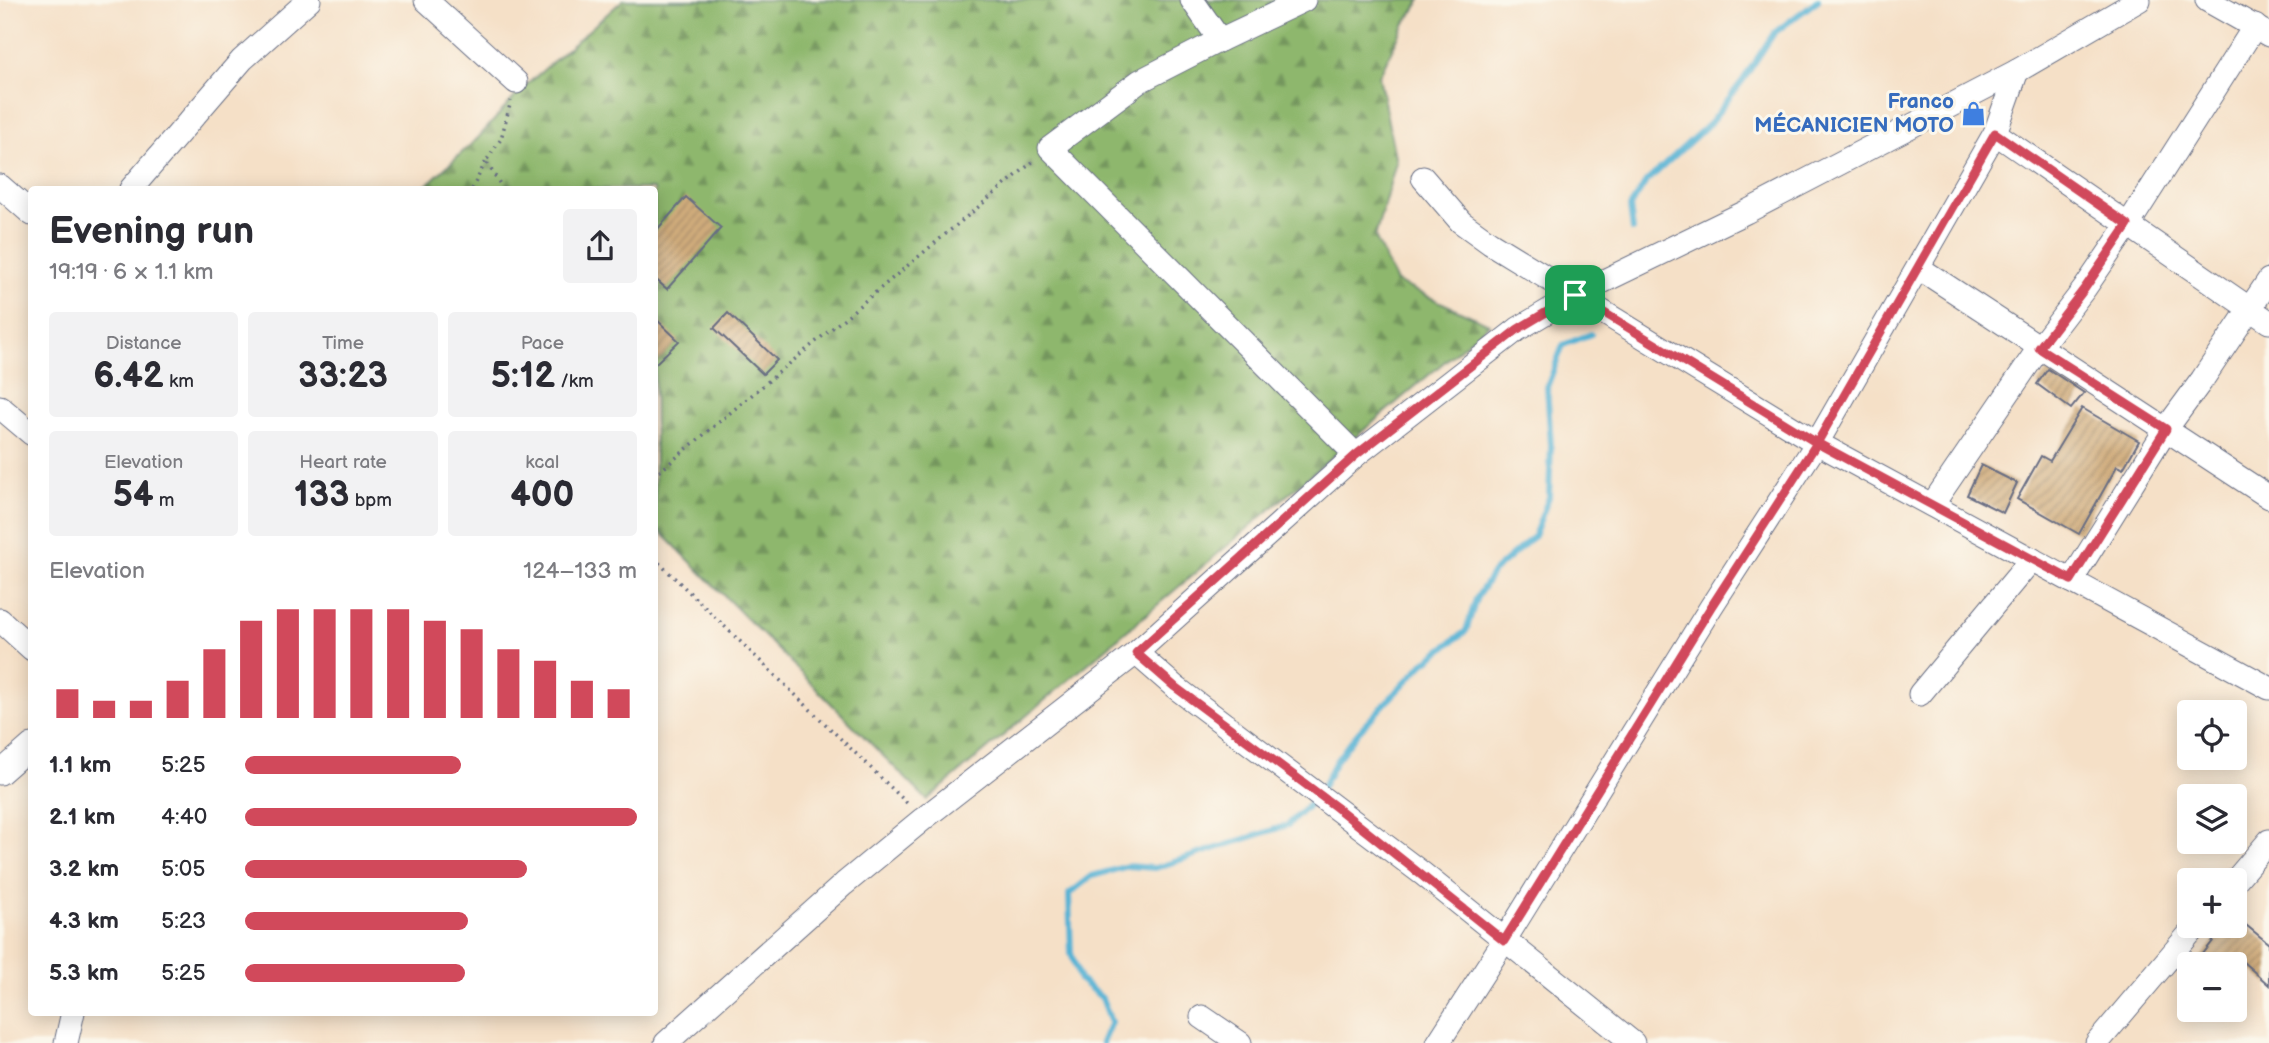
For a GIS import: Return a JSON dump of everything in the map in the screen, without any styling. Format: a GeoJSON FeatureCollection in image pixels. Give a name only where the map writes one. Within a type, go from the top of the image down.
{"type":"FeatureCollection","features":[{"type":"Feature","properties":{"kind":"street"},"geometry":{"type":"LineString","coordinates":[[134,186],[242,60],[309,0]]}},
{"type":"Feature","properties":{"kind":"street"},"geometry":{"type":"LineString","coordinates":[[426,0],[516,82]]}},
{"type":"Feature","properties":{"kind":"street"},"geometry":{"type":"LineString","coordinates":[[1192,0],[1220,40]]}},
{"type":"Feature","properties":{"kind":"street"},"geometry":{"type":"LineString","coordinates":[[1304,0],[1140,81],[1050,148],[1356,455]]}},
{"type":"Feature","properties":{"kind":"street"},"geometry":{"type":"LineString","coordinates":[[666,1043],[844,884],[1136,653],[1356,455],[1518,329],[1575,295],[1746,212],[2017,71],[2139,0]]}},
{"type":"Feature","properties":{"kind":"street"},"geometry":{"type":"LineString","coordinates":[[1932,505],[2262,30],[2207,0]]}},
{"type":"Feature","properties":{"kind":"street"},"geometry":{"type":"LineString","coordinates":[[1438,1043],[1817,443],[1995,133],[2017,71]]}},
{"type":"Feature","properties":{"kind":"street"},"geometry":{"type":"LineString","coordinates":[[1995,133],[2269,322]]}},
{"type":"Feature","properties":{"kind":"street"},"geometry":{"type":"LineString","coordinates":[[1423,178],[1461,222],[1490,243],[1817,443],[2269,688]]}},
{"type":"Feature","properties":{"kind":"street"},"geometry":{"type":"LineString","coordinates":[[0,186],[28,210]]}},
{"type":"Feature","properties":{"kind":"street"},"geometry":{"type":"LineString","coordinates":[[1919,268],[2269,497]]}},
{"type":"Feature","properties":{"kind":"street"},"geometry":{"type":"LineString","coordinates":[[2071,580],[2166,429],[2269,280]]}},
{"type":"Feature","properties":{"kind":"street"},"geometry":{"type":"LineString","coordinates":[[0,407],[28,431]]}},
{"type":"Feature","properties":{"kind":"street"},"geometry":{"type":"LineString","coordinates":[[1920,694],[2032,559]]}},
{"type":"Feature","properties":{"kind":"street"},"geometry":{"type":"LineString","coordinates":[[0,620],[28,645]]}},
{"type":"Feature","properties":{"kind":"street"},"geometry":{"type":"LineString","coordinates":[[1136,653],[1175,687],[1336,807],[1633,1043]]}},
{"type":"Feature","properties":{"kind":"street"},"geometry":{"type":"LineString","coordinates":[[0,773],[28,748]]}},
{"type":"Feature","properties":{"kind":"street"},"geometry":{"type":"LineString","coordinates":[[2246,868],[2269,841]]}},
{"type":"Feature","properties":{"kind":"street"},"geometry":{"type":"LineString","coordinates":[[2096,1043],[2186,938]]}},
{"type":"Feature","properties":{"kind":"street"},"geometry":{"type":"LineString","coordinates":[[66,1043],[72,1016]]}},
{"type":"Feature","properties":{"kind":"street"},"geometry":{"type":"LineString","coordinates":[[1202,1017],[1240,1043]]}},
{"type":"Feature","properties":{"kind":"path"},"geometry":{"type":"LineString","coordinates":[[474,186],[501,139],[516,82]]}},
{"type":"Feature","properties":{"kind":"path"},"geometry":{"type":"LineString","coordinates":[[658,473],[1050,148]]}},
{"type":"Feature","properties":{"kind":"path"},"geometry":{"type":"LineString","coordinates":[[486,161],[501,186]]}},
{"type":"Feature","properties":{"kind":"path"},"geometry":{"type":"LineString","coordinates":[[658,562],[923,819]]}},
{"type":"Feature","properties":{"kind":"green space"},"geometry":{"type":"Polygon","coordinates":[[[623,0],[1421,0],[1405,23],[1379,76],[1396,162],[1375,237],[1396,282],[1489,324],[927,800],[658,529],[658,186],[425,186],[478,138],[522,89],[623,0]]]}},
{"type":"Feature","properties":{"kind":"building"},"geometry":{"type":"Polygon","coordinates":[[[686,197],[721,228],[667,289],[658,281],[658,228],[686,197]]]}},
{"type":"Feature","properties":{"kind":"building"},"geometry":{"type":"Polygon","coordinates":[[[728,313],[777,360],[763,374],[714,328],[728,313]]]}},
{"type":"Feature","properties":{"kind":"building"},"geometry":{"type":"Polygon","coordinates":[[[658,321],[679,341],[658,361],[658,321]]]}},
{"type":"Feature","properties":{"kind":"building"},"geometry":{"type":"Polygon","coordinates":[[[2048,369],[2084,393],[2071,409],[2037,384],[2048,369]]]}},
{"type":"Feature","properties":{"kind":"building"},"geometry":{"type":"Polygon","coordinates":[[[2082,408],[2139,441],[2123,469],[2117,466],[2079,534],[2017,499],[2041,456],[2050,461],[2082,408]]]}},
{"type":"Feature","properties":{"kind":"building"},"geometry":{"type":"Polygon","coordinates":[[[1981,465],[2017,483],[2003,513],[1967,495],[1981,465]]]}},
{"type":"Feature","properties":{"kind":"building"},"geometry":{"type":"Polygon","coordinates":[[[2247,926],[2269,944],[2269,985],[2247,966],[2247,952],[2204,952],[2216,938],[2247,938],[2247,926]]]}},
{"type":"Feature","properties":{"kind":"waterway"},"geometry":{"type":"LineString","coordinates":[[1633,230],[1630,207],[1646,182],[1710,123],[1774,33],[1818,0]]}},
{"type":"Feature","properties":{"kind":"waterway"},"geometry":{"type":"LineString","coordinates":[[1321,790],[1336,761],[1358,732],[1424,663],[1466,631],[1476,599],[1493,572],[1534,536],[1549,497],[1551,445],[1547,387],[1563,345],[1591,334]]}},
{"type":"Feature","properties":{"kind":"waterway"},"geometry":{"type":"LineString","coordinates":[[1102,1043],[1111,1022],[1102,998],[1080,980],[1071,953],[1069,894],[1092,876],[1128,866],[1155,868],[1288,825],[1315,799]]}},
{"type":"Feature","properties":{"kind":"place","name":"Franco MÉCANICIEN MOTO"},"geometry":{"type":"Point","coordinates":[1974,113]}},
{"type":"Feature","properties":{"kind":"route"},"geometry":{"type":"LineString","coordinates":[[1575,295],[1518,329],[1356,455],[1136,653],[1175,687],[1423,874],[1504,941],[1711,607],[1817,443],[2071,580],[2166,429],[2039,348],[2128,225],[1995,133],[1817,443],[1575,295]]}}]}
